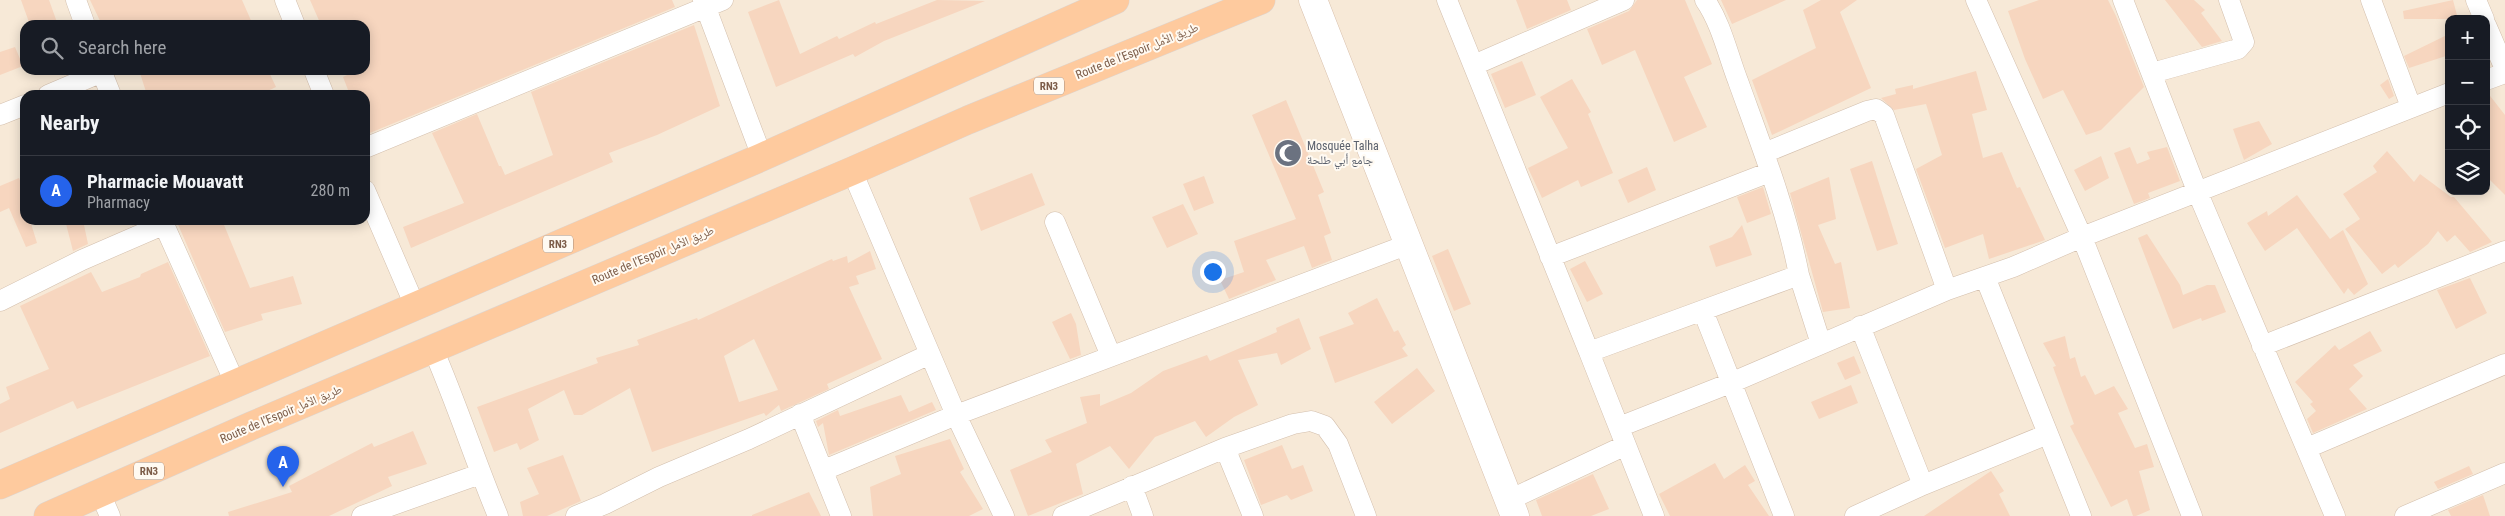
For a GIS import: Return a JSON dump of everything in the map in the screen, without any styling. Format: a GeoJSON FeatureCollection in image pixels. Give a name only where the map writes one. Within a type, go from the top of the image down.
{"type":"FeatureCollection","features":[{"type":"Feature","properties":{"kind":"highway","name":"RN3"},"geometry":{"type":"LineString","coordinates":[[0,485],[762,157],[1114,0]]}},
{"type":"Feature","properties":{"kind":"highway","name":"Route de l’Espoir طريق الأمل"},"geometry":{"type":"LineString","coordinates":[[48,516],[105,504],[433,349],[1024,96],[1262,0]]}},
{"type":"Feature","properties":{"kind":"main road"},"geometry":{"type":"LineString","coordinates":[[1313,0],[1512,508]]}},
{"type":"Feature","properties":{"kind":"street"},"geometry":{"type":"LineString","coordinates":[[76,0],[83,20]]}},
{"type":"Feature","properties":{"kind":"street"},"geometry":{"type":"LineString","coordinates":[[285,0],[293,20]]}},
{"type":"Feature","properties":{"kind":"street"},"geometry":{"type":"LineString","coordinates":[[1447,0],[1654,516]]}},
{"type":"Feature","properties":{"kind":"street"},"geometry":{"type":"LineString","coordinates":[[1474,65],[1624,0]]}},
{"type":"Feature","properties":{"kind":"street"},"geometry":{"type":"LineString","coordinates":[[1705,0],[1718,26],[1767,163],[1792,238],[1799,274],[1821,344]]}},
{"type":"Feature","properties":{"kind":"street"},"geometry":{"type":"LineString","coordinates":[[1976,0],[2082,237],[2192,516]]}},
{"type":"Feature","properties":{"kind":"street"},"geometry":{"type":"LineString","coordinates":[[2123,0],[2197,191],[2335,516]]}},
{"type":"Feature","properties":{"kind":"street"},"geometry":{"type":"LineString","coordinates":[[2152,73],[2238,49],[2242,46],[2244,42],[2228,0]]}},
{"type":"Feature","properties":{"kind":"street"},"geometry":{"type":"LineString","coordinates":[[2371,0],[2411,107]]}},
{"type":"Feature","properties":{"kind":"street"},"geometry":{"type":"LineString","coordinates":[[2476,0],[2482,15]]}},
{"type":"Feature","properties":{"kind":"street"},"geometry":{"type":"LineString","coordinates":[[370,146],[711,2],[762,157]]}},
{"type":"Feature","properties":{"kind":"street"},"geometry":{"type":"LineString","coordinates":[[2490,34],[2505,69]]}},
{"type":"Feature","properties":{"kind":"street"},"geometry":{"type":"LineString","coordinates":[[2490,79],[2505,73]]}},
{"type":"Feature","properties":{"kind":"street"},"geometry":{"type":"LineString","coordinates":[[59,90],[93,75]]}},
{"type":"Feature","properties":{"kind":"street"},"geometry":{"type":"LineString","coordinates":[[104,75],[109,90]]}},
{"type":"Feature","properties":{"kind":"street"},"geometry":{"type":"LineString","coordinates":[[316,75],[322,90]]}},
{"type":"Feature","properties":{"kind":"street"},"geometry":{"type":"LineString","coordinates":[[1512,508],[1622,436],[1733,382],[1946,290],[1985,277],[2197,191],[2445,94]]}},
{"type":"Feature","properties":{"kind":"street"},"geometry":{"type":"LineString","coordinates":[[0,115],[20,107]]}},
{"type":"Feature","properties":{"kind":"street"},"geometry":{"type":"LineString","coordinates":[[1550,257],[1767,163],[1867,110],[1876,109],[1884,115],[1946,290]]}},
{"type":"Feature","properties":{"kind":"street"},"geometry":{"type":"LineString","coordinates":[[852,171],[956,415],[1004,516]]}},
{"type":"Feature","properties":{"kind":"street"},"geometry":{"type":"LineString","coordinates":[[370,202],[415,306]]}},
{"type":"Feature","properties":{"kind":"street"},"geometry":{"type":"LineString","coordinates":[[1055,222],[1111,356]]}},
{"type":"Feature","properties":{"kind":"street"},"geometry":{"type":"LineString","coordinates":[[0,301],[158,225]]}},
{"type":"Feature","properties":{"kind":"street"},"geometry":{"type":"LineString","coordinates":[[165,225],[236,383]]}},
{"type":"Feature","properties":{"kind":"street"},"geometry":{"type":"LineString","coordinates":[[824,470],[956,415],[1409,244]]}},
{"type":"Feature","properties":{"kind":"street"},"geometry":{"type":"LineString","coordinates":[[2262,346],[2505,252]]}},
{"type":"Feature","properties":{"kind":"street"},"geometry":{"type":"LineString","coordinates":[[1589,352],[1611,342],[1703,311],[1799,274]]}},
{"type":"Feature","properties":{"kind":"street"},"geometry":{"type":"LineString","coordinates":[[1985,277],[2082,516]]}},
{"type":"Feature","properties":{"kind":"street"},"geometry":{"type":"LineString","coordinates":[[1703,311],[1733,382],[1784,516]]}},
{"type":"Feature","properties":{"kind":"street"},"geometry":{"type":"LineString","coordinates":[[1860,326],[1923,485]]}},
{"type":"Feature","properties":{"kind":"street"},"geometry":{"type":"LineString","coordinates":[[433,349],[456,402],[480,474],[498,516]]}},
{"type":"Feature","properties":{"kind":"street"},"geometry":{"type":"LineString","coordinates":[[576,516],[607,510],[659,477],[930,354]]}},
{"type":"Feature","properties":{"kind":"street"},"geometry":{"type":"LineString","coordinates":[[2307,448],[2505,364]]}},
{"type":"Feature","properties":{"kind":"street"},"geometry":{"type":"LineString","coordinates":[[800,414],[841,516]]}},
{"type":"Feature","properties":{"kind":"street"},"geometry":{"type":"LineString","coordinates":[[1063,516],[1225,448],[1293,424],[1311,421],[1325,426],[1338,444],[1366,516]]}},
{"type":"Feature","properties":{"kind":"street"},"geometry":{"type":"LineString","coordinates":[[1855,516],[1923,485],[2048,434]]}},
{"type":"Feature","properties":{"kind":"street"},"geometry":{"type":"LineString","coordinates":[[1225,448],[1253,516]]}},
{"type":"Feature","properties":{"kind":"street"},"geometry":{"type":"LineString","coordinates":[[2405,516],[2505,473]]}},
{"type":"Feature","properties":{"kind":"street"},"geometry":{"type":"LineString","coordinates":[[362,516],[480,474]]}},
{"type":"Feature","properties":{"kind":"street"},"geometry":{"type":"LineString","coordinates":[[1132,486],[1143,516]]}},
{"type":"Feature","properties":{"kind":"shaded area"},"geometry":{"type":"Polygon","coordinates":[[[0,0],[2505,0],[2505,516],[0,516],[0,0]]]}},
{"type":"Feature","properties":{"kind":"building"},"geometry":{"type":"Polygon","coordinates":[[[21,0],[49,0],[56,20],[28,20],[21,0]]]}},
{"type":"Feature","properties":{"kind":"building"},"geometry":{"type":"Polygon","coordinates":[[[90,0],[242,0],[251,20],[100,20],[90,0]]]}},
{"type":"Feature","properties":{"kind":"building"},"geometry":{"type":"Polygon","coordinates":[[[310,0],[672,0],[675,7],[370,133],[370,90],[348,90],[343,77],[347,75],[370,75],[370,20],[319,20],[310,0]]]}},
{"type":"Feature","properties":{"kind":"building"},"geometry":{"type":"Polygon","coordinates":[[[779,0],[800,54],[837,36],[839,39],[875,22],[876,24],[937,0],[985,1],[884,41],[855,57],[853,54],[776,87],[748,12],[779,0]]]}},
{"type":"Feature","properties":{"kind":"building"},"geometry":{"type":"Polygon","coordinates":[[[1516,0],[1567,0],[1571,10],[1527,29],[1516,0]]]}},
{"type":"Feature","properties":{"kind":"building"},"geometry":{"type":"Polygon","coordinates":[[[1637,0],[1685,0],[1712,64],[1684,77],[1707,127],[1674,142],[1635,50],[1602,65],[1587,29],[1629,11],[1637,0]]]}},
{"type":"Feature","properties":{"kind":"building"},"geometry":{"type":"Polygon","coordinates":[[[1721,0],[1786,0],[1732,24],[1721,0]]]}},
{"type":"Feature","properties":{"kind":"building"},"geometry":{"type":"Polygon","coordinates":[[[1821,0],[1857,0],[1840,12],[1871,88],[1772,135],[1752,80],[1816,48],[1803,10],[1821,0]]]}},
{"type":"Feature","properties":{"kind":"building"},"geometry":{"type":"Polygon","coordinates":[[[2039,0],[2108,0],[2116,16],[2144,87],[2101,130],[2086,135],[2063,90],[2043,99],[2025,59],[2008,11],[2039,0]]]}},
{"type":"Feature","properties":{"kind":"building"},"geometry":{"type":"Polygon","coordinates":[[[2165,0],[2194,0],[2205,10],[2201,13],[2222,41],[2202,47],[2165,0]]]}},
{"type":"Feature","properties":{"kind":"building"},"geometry":{"type":"Polygon","coordinates":[[[2453,0],[2457,15],[2445,15],[2445,19],[2404,19],[2403,11],[2453,0]]]}},
{"type":"Feature","properties":{"kind":"building"},"geometry":{"type":"Polygon","coordinates":[[[694,25],[720,106],[657,135],[609,153],[613,162],[411,248],[403,227],[464,203],[432,133],[477,114],[499,166],[501,166],[505,175],[553,155],[531,92],[694,25]]]}},
{"type":"Feature","properties":{"kind":"building"},"geometry":{"type":"Polygon","coordinates":[[[2445,36],[2445,56],[2409,68],[2404,56],[2445,36]]]}},
{"type":"Feature","properties":{"kind":"building"},"geometry":{"type":"Polygon","coordinates":[[[15,47],[20,59],[20,67],[0,75],[0,52],[15,47]]]}},
{"type":"Feature","properties":{"kind":"building"},"geometry":{"type":"Polygon","coordinates":[[[1522,61],[1536,95],[1505,108],[1491,74],[1522,61]]]}},
{"type":"Feature","properties":{"kind":"building"},"geometry":{"type":"Polygon","coordinates":[[[1976,71],[1987,110],[1972,114],[1983,158],[2002,152],[2017,188],[2020,187],[2045,240],[1989,259],[1983,234],[1945,248],[1916,169],[1942,155],[1926,104],[1894,110],[1881,98],[1896,94],[1895,89],[1913,85],[1913,89],[1976,71]]]}},
{"type":"Feature","properties":{"kind":"building"},"geometry":{"type":"Polygon","coordinates":[[[141,75],[270,75],[276,87],[270,90],[145,90],[141,75]]]}},
{"type":"Feature","properties":{"kind":"building"},"geometry":{"type":"Polygon","coordinates":[[[1572,79],[1591,112],[1588,114],[1613,173],[1581,187],[1578,180],[1542,198],[1528,168],[1568,148],[1540,97],[1572,79]]]}},
{"type":"Feature","properties":{"kind":"building"},"geometry":{"type":"Polygon","coordinates":[[[2388,79],[2394,96],[2389,99],[2380,85],[2388,79]]]}},
{"type":"Feature","properties":{"kind":"building"},"geometry":{"type":"Polygon","coordinates":[[[2490,96],[2505,115],[2505,195],[2490,180],[2490,96]]]}},
{"type":"Feature","properties":{"kind":"building"},"geometry":{"type":"Polygon","coordinates":[[[1286,100],[1324,192],[1318,195],[1331,233],[1324,236],[1332,260],[1312,268],[1304,246],[1266,260],[1276,280],[1229,299],[1220,280],[1244,272],[1234,241],[1296,219],[1252,115],[1286,100]]]}},
{"type":"Feature","properties":{"kind":"building"},"geometry":{"type":"Polygon","coordinates":[[[2259,121],[2272,144],[2244,160],[2233,129],[2259,121]]]}},
{"type":"Feature","properties":{"kind":"building"},"geometry":{"type":"Polygon","coordinates":[[[2130,147],[2137,164],[2150,159],[2147,152],[2167,147],[2180,181],[2148,193],[2150,198],[2134,204],[2114,153],[2130,147]]]}},
{"type":"Feature","properties":{"kind":"building"},"geometry":{"type":"Polygon","coordinates":[[[2387,151],[2414,182],[2420,174],[2445,193],[2445,195],[2454,197],[2492,242],[2470,252],[2455,235],[2447,242],[2438,231],[2428,244],[2398,268],[2395,264],[2382,274],[2345,229],[2360,219],[2343,194],[2377,172],[2373,166],[2387,151]]]}},
{"type":"Feature","properties":{"kind":"building"},"geometry":{"type":"Polygon","coordinates":[[[2101,156],[2109,178],[2085,191],[2074,170],[2101,156]]]}},
{"type":"Feature","properties":{"kind":"building"},"geometry":{"type":"Polygon","coordinates":[[[1872,161],[1898,244],[1877,251],[1850,169],[1872,161]]]}},
{"type":"Feature","properties":{"kind":"building"},"geometry":{"type":"Polygon","coordinates":[[[1647,167],[1656,190],[1628,203],[1618,180],[1647,167]]]}},
{"type":"Feature","properties":{"kind":"building"},"geometry":{"type":"Polygon","coordinates":[[[1032,173],[1045,205],[981,231],[969,198],[1032,173]]]}},
{"type":"Feature","properties":{"kind":"building"},"geometry":{"type":"Polygon","coordinates":[[[1204,176],[1214,203],[1194,211],[1183,184],[1204,176]]]}},
{"type":"Feature","properties":{"kind":"building"},"geometry":{"type":"Polygon","coordinates":[[[1829,177],[1836,219],[1818,225],[1835,264],[1841,262],[1850,308],[1823,312],[1790,193],[1829,177]]]}},
{"type":"Feature","properties":{"kind":"building"},"geometry":{"type":"Polygon","coordinates":[[[19,178],[20,225],[32,225],[37,243],[26,247],[9,208],[0,212],[0,186],[19,178]]]}},
{"type":"Feature","properties":{"kind":"building"},"geometry":{"type":"Polygon","coordinates":[[[1763,187],[1771,214],[1747,223],[1737,197],[1763,187]]]}},
{"type":"Feature","properties":{"kind":"building"},"geometry":{"type":"Polygon","coordinates":[[[2297,195],[2330,239],[2343,230],[2368,284],[2354,295],[2348,288],[2344,294],[2297,228],[2265,251],[2247,223],[2267,211],[2268,216],[2297,195]]]}},
{"type":"Feature","properties":{"kind":"building"},"geometry":{"type":"Polygon","coordinates":[[[1183,204],[1198,234],[1167,248],[1152,217],[1183,204]]]}},
{"type":"Feature","properties":{"kind":"building"},"geometry":{"type":"Polygon","coordinates":[[[66,225],[84,225],[88,244],[73,251],[66,225]]]}},
{"type":"Feature","properties":{"kind":"building"},"geometry":{"type":"Polygon","coordinates":[[[178,225],[224,225],[250,288],[293,276],[302,304],[261,314],[263,320],[225,332],[178,225]]]}},
{"type":"Feature","properties":{"kind":"building"},"geometry":{"type":"Polygon","coordinates":[[[1742,225],[1752,255],[1716,267],[1709,246],[1732,237],[1742,225]]]}},
{"type":"Feature","properties":{"kind":"building"},"geometry":{"type":"Polygon","coordinates":[[[2147,234],[2180,285],[2183,295],[2207,285],[2215,285],[2226,312],[2202,321],[2201,318],[2173,329],[2138,238],[2147,234]]]}},
{"type":"Feature","properties":{"kind":"building"},"geometry":{"type":"Polygon","coordinates":[[[1448,249],[1471,304],[1454,311],[1432,256],[1448,249]]]}},
{"type":"Feature","properties":{"kind":"building"},"geometry":{"type":"Polygon","coordinates":[[[870,251],[876,269],[856,276],[859,284],[849,287],[882,359],[827,384],[829,389],[781,411],[779,405],[766,416],[764,413],[652,452],[630,388],[582,415],[574,415],[564,390],[528,409],[539,440],[520,450],[517,443],[494,452],[477,407],[598,363],[596,358],[639,345],[637,340],[697,318],[698,320],[832,259],[833,261],[847,256],[848,263],[870,251]],[[754,339],[724,356],[739,402],[778,390],[754,339]]]}},
{"type":"Feature","properties":{"kind":"building"},"geometry":{"type":"Polygon","coordinates":[[[1585,261],[1603,294],[1587,302],[1570,269],[1585,261]]]}},
{"type":"Feature","properties":{"kind":"building"},"geometry":{"type":"Polygon","coordinates":[[[168,262],[210,356],[77,409],[73,401],[0,433],[0,404],[10,399],[6,387],[49,369],[20,306],[91,272],[102,292],[140,277],[141,274],[168,262]]]}},
{"type":"Feature","properties":{"kind":"building"},"geometry":{"type":"Polygon","coordinates":[[[2470,278],[2487,313],[2456,329],[2437,290],[2470,278]]]}},
{"type":"Feature","properties":{"kind":"building"},"geometry":{"type":"Polygon","coordinates":[[[1377,298],[1394,332],[1398,330],[1406,345],[1402,348],[1408,356],[1335,383],[1319,337],[1354,324],[1348,313],[1377,298]]]}},
{"type":"Feature","properties":{"kind":"building"},"geometry":{"type":"Polygon","coordinates":[[[1071,313],[1076,324],[1081,355],[1070,359],[1052,322],[1071,313]]]}},
{"type":"Feature","properties":{"kind":"building"},"geometry":{"type":"Polygon","coordinates":[[[1299,318],[1311,349],[1281,365],[1277,353],[1238,360],[1258,405],[1234,417],[1206,437],[1195,421],[1155,437],[1129,469],[1110,446],[1076,464],[1083,494],[1028,516],[1010,470],[1052,452],[1045,440],[1087,423],[1080,397],[1100,394],[1100,406],[1131,393],[1163,371],[1207,355],[1210,361],[1277,332],[1276,328],[1299,318]]]}},
{"type":"Feature","properties":{"kind":"building"},"geometry":{"type":"Polygon","coordinates":[[[2370,331],[2382,351],[2353,365],[2363,376],[2349,389],[2367,409],[2313,433],[2307,419],[2316,411],[2310,404],[2313,402],[2295,382],[2335,345],[2339,350],[2370,331]]]}},
{"type":"Feature","properties":{"kind":"building"},"geometry":{"type":"Polygon","coordinates":[[[2065,336],[2070,359],[2075,357],[2081,377],[2085,375],[2095,395],[2114,386],[2128,409],[2118,413],[2135,448],[2147,444],[2154,467],[2139,471],[2150,510],[2133,516],[2127,499],[2111,507],[2070,426],[2074,424],[2053,367],[2056,366],[2043,343],[2065,336]]]}},
{"type":"Feature","properties":{"kind":"building"},"geometry":{"type":"Polygon","coordinates":[[[1854,356],[1861,373],[1845,380],[1837,363],[1854,356]]]}},
{"type":"Feature","properties":{"kind":"building"},"geometry":{"type":"Polygon","coordinates":[[[1417,368],[1435,391],[1392,424],[1374,402],[1417,368]]]}},
{"type":"Feature","properties":{"kind":"building"},"geometry":{"type":"Polygon","coordinates":[[[1851,385],[1858,403],[1819,419],[1811,402],[1851,385]]]}},
{"type":"Feature","properties":{"kind":"building"},"geometry":{"type":"Polygon","coordinates":[[[901,395],[909,412],[932,402],[936,410],[829,455],[823,423],[818,427],[816,421],[838,410],[840,416],[901,395]]]}},
{"type":"Feature","properties":{"kind":"building"},"geometry":{"type":"Polygon","coordinates":[[[413,431],[427,464],[388,477],[392,486],[329,516],[229,516],[228,512],[292,492],[289,486],[372,443],[374,447],[413,431]]]}},
{"type":"Feature","properties":{"kind":"building"},"geometry":{"type":"Polygon","coordinates":[[[950,439],[964,469],[960,472],[983,509],[969,516],[873,516],[870,487],[901,474],[895,456],[950,439]]]}},
{"type":"Feature","properties":{"kind":"building"},"geometry":{"type":"Polygon","coordinates":[[[1282,445],[1292,469],[1303,465],[1313,491],[1291,500],[1287,495],[1261,505],[1244,460],[1282,445]]]}},
{"type":"Feature","properties":{"kind":"building"},"geometry":{"type":"Polygon","coordinates":[[[563,455],[581,501],[547,516],[523,516],[520,502],[539,494],[527,468],[563,455]]]}},
{"type":"Feature","properties":{"kind":"building"},"geometry":{"type":"Polygon","coordinates":[[[1715,463],[1724,479],[1745,465],[1755,481],[1748,485],[1769,516],[1670,516],[1659,494],[1715,463]]]}},
{"type":"Feature","properties":{"kind":"building"},"geometry":{"type":"Polygon","coordinates":[[[2469,466],[2473,474],[2438,489],[2434,482],[2469,466]]]}},
{"type":"Feature","properties":{"kind":"building"},"geometry":{"type":"Polygon","coordinates":[[[1991,471],[2004,491],[1999,494],[2010,516],[1924,516],[1991,471]]]}},
{"type":"Feature","properties":{"kind":"building"},"geometry":{"type":"Polygon","coordinates":[[[1593,474],[1609,509],[1591,516],[1542,516],[1536,500],[1593,474]]]}},
{"type":"Feature","properties":{"kind":"building"},"geometry":{"type":"Polygon","coordinates":[[[809,492],[821,516],[752,516],[752,515],[809,492]]]}},
{"type":"Feature","properties":{"kind":"building"},"geometry":{"type":"Polygon","coordinates":[[[2483,495],[2490,516],[2451,516],[2448,510],[2483,495]]]}},
{"type":"Feature","properties":{"kind":"place","name":"Mosquée Talha جامع أبي طلحة"},"geometry":{"type":"Point","coordinates":[1288,153]}},
{"type":"Feature","properties":{"kind":"place","name":"Pharmacie Mouavatt"},"geometry":{"type":"Point","coordinates":[283,487]}}]}
